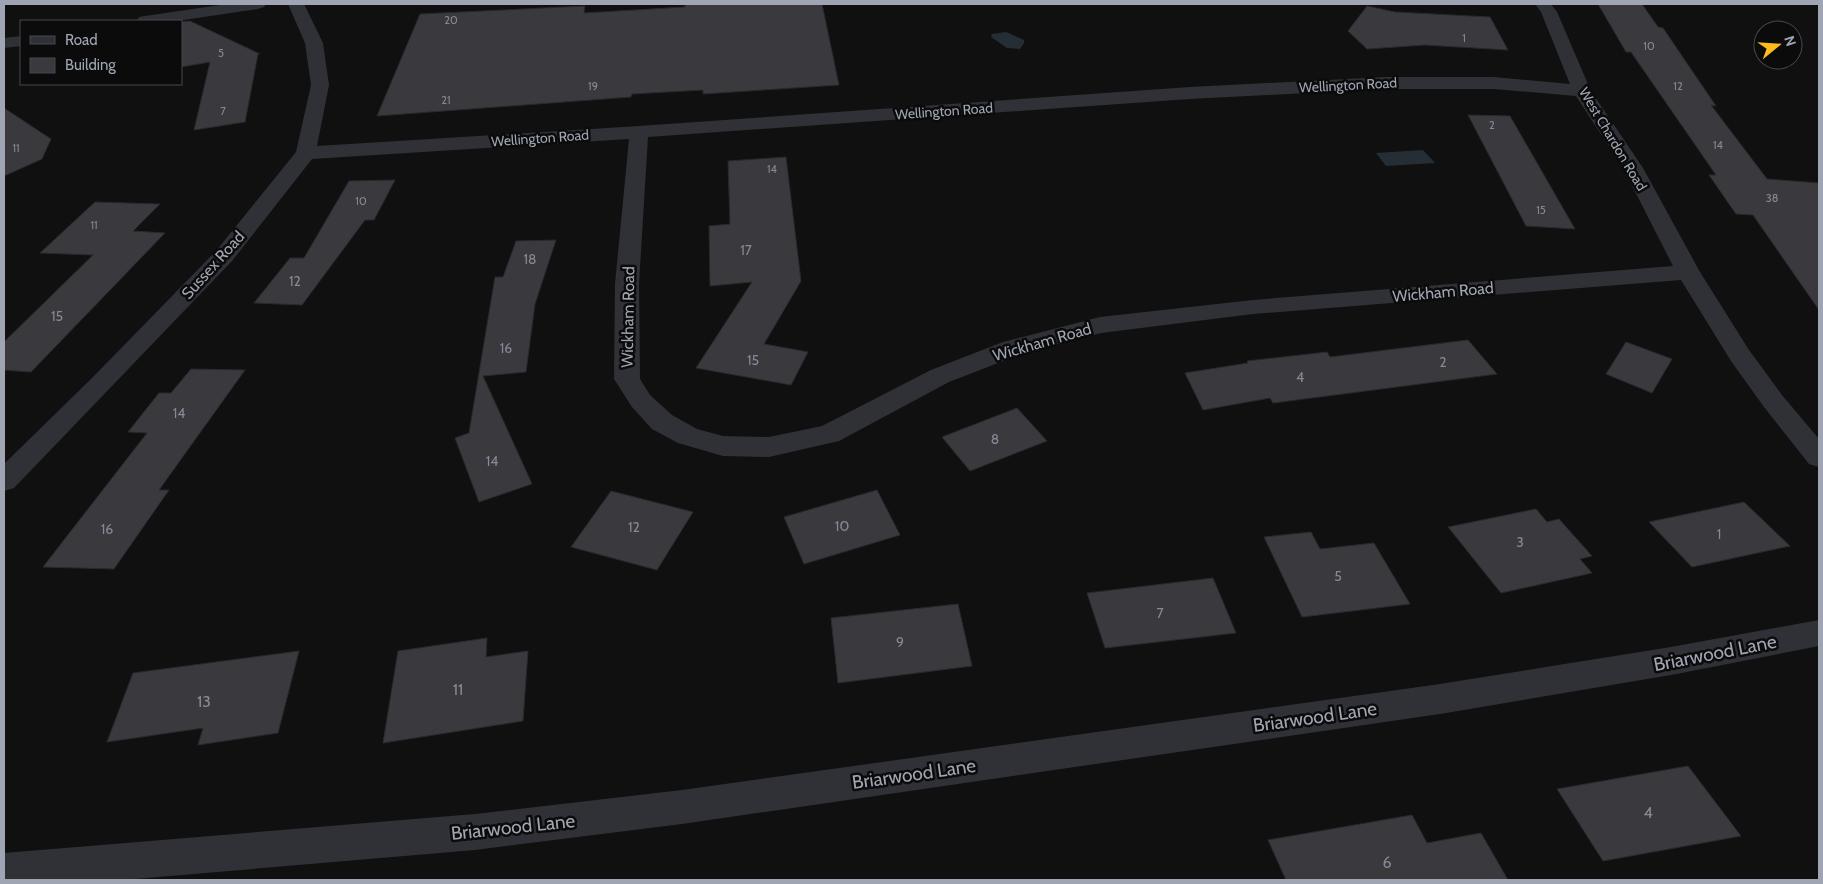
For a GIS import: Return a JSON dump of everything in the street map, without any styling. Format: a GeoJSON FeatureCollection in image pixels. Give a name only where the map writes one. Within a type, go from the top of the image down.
{"type":"FeatureCollection","features":[{"type":"Feature","properties":{"kind":"street"},"geometry":{"type":"LineString","coordinates":[[152,20],[258,4]]}},
{"type":"Feature","properties":{"kind":"street","name":"Sussex Road"},"geometry":{"type":"LineString","coordinates":[[4,481],[103,382],[224,256],[306,153],[320,85],[314,44],[296,4]]}},
{"type":"Feature","properties":{"kind":"street","name":"West Chardon Road"},"geometry":{"type":"LineString","coordinates":[[1543,4],[1549,12],[1582,91],[1633,168],[1688,272]]}},
{"type":"Feature","properties":{"kind":"street"},"geometry":{"type":"LineString","coordinates":[[4,43],[20,41]]}},
{"type":"Feature","properties":{"kind":"street","name":"Wellington Road"},"geometry":{"type":"LineString","coordinates":[[306,153],[1180,94],[1386,82],[1493,83],[1582,91]]}},
{"type":"Feature","properties":{"kind":"street","name":"Wickham Road"},"geometry":{"type":"LineString","coordinates":[[639,132],[627,284],[627,380],[641,401],[662,422],[688,436],[723,446],[769,447],[829,434],[940,376],[1012,348],[1100,325],[1176,314],[1688,272]]}},
{"type":"Feature","properties":{"kind":"street"},"geometry":{"type":"LineString","coordinates":[[1688,272],[1740,355],[1773,401],[1819,457]]}},
{"type":"Feature","properties":{"kind":"street","name":"Briarwood Lane"},"geometry":{"type":"LineString","coordinates":[[4,872],[475,832],[682,807],[1440,699],[1671,661],[1819,633]]}},
{"type":"Feature","properties":{"kind":"shaded area"},"geometry":{"type":"Polygon","coordinates":[[[1006,32],[1024,40],[1020,49],[1007,48],[991,37],[992,34],[1006,32]]]}},
{"type":"Feature","properties":{"kind":"shaded area"},"geometry":{"type":"Polygon","coordinates":[[[1423,150],[1435,163],[1386,166],[1376,153],[1423,150]]]}},
{"type":"Feature","properties":{"kind":"building"},"geometry":{"type":"Polygon","coordinates":[[[685,4],[822,4],[839,85],[703,94],[703,90],[632,94],[631,97],[377,116],[420,14],[585,6],[584,13],[685,7],[685,4]]]}},
{"type":"Feature","properties":{"kind":"building"},"geometry":{"type":"Polygon","coordinates":[[[1598,4],[1642,4],[1658,27],[1663,28],[1716,106],[1711,105],[1767,179],[1819,183],[1819,310],[1753,215],[1736,214],[1709,175],[1716,175],[1631,52],[1626,52],[1598,4]]]}},
{"type":"Feature","properties":{"kind":"building"},"geometry":{"type":"Polygon","coordinates":[[[1367,6],[1395,12],[1490,17],[1508,50],[1425,45],[1367,49],[1348,31],[1367,6]]]}},
{"type":"Feature","properties":{"kind":"building"},"geometry":{"type":"Polygon","coordinates":[[[190,21],[260,54],[258,54],[245,122],[194,130],[210,62],[182,67],[182,22],[190,21]]]}},
{"type":"Feature","properties":{"kind":"building"},"geometry":{"type":"Polygon","coordinates":[[[4,108],[51,139],[42,159],[4,176],[4,108]]]}},
{"type":"Feature","properties":{"kind":"building"},"geometry":{"type":"Polygon","coordinates":[[[1468,115],[1510,116],[1575,229],[1526,226],[1468,115]]]}},
{"type":"Feature","properties":{"kind":"building"},"geometry":{"type":"Polygon","coordinates":[[[786,157],[801,281],[764,344],[808,352],[791,385],[696,368],[752,282],[710,286],[709,226],[730,224],[728,161],[786,157]]]}},
{"type":"Feature","properties":{"kind":"building"},"geometry":{"type":"Polygon","coordinates":[[[395,180],[374,220],[365,220],[302,305],[254,303],[290,258],[304,258],[349,181],[395,180]]]}},
{"type":"Feature","properties":{"kind":"building"},"geometry":{"type":"Polygon","coordinates":[[[95,202],[160,204],[133,231],[165,233],[31,372],[4,370],[4,342],[93,255],[40,253],[95,202]]]}},
{"type":"Feature","properties":{"kind":"building"},"geometry":{"type":"Polygon","coordinates":[[[556,240],[535,304],[526,372],[483,376],[532,484],[479,502],[455,438],[469,433],[495,277],[503,277],[516,241],[556,240]]]}},
{"type":"Feature","properties":{"kind":"building"},"geometry":{"type":"Polygon","coordinates":[[[1468,340],[1497,374],[1273,403],[1270,398],[1203,410],[1185,373],[1248,363],[1247,361],[1327,352],[1330,357],[1468,340]]]}},
{"type":"Feature","properties":{"kind":"building"},"geometry":{"type":"Polygon","coordinates":[[[1626,342],[1672,359],[1652,393],[1606,374],[1626,342]]]}},
{"type":"Feature","properties":{"kind":"building"},"geometry":{"type":"Polygon","coordinates":[[[191,369],[245,370],[159,490],[169,490],[114,569],[43,567],[147,433],[128,432],[159,393],[171,393],[191,369]]]}},
{"type":"Feature","properties":{"kind":"building"},"geometry":{"type":"Polygon","coordinates":[[[1017,408],[1047,441],[970,471],[942,437],[1017,408]]]}},
{"type":"Feature","properties":{"kind":"building"},"geometry":{"type":"Polygon","coordinates":[[[877,490],[900,535],[804,564],[784,517],[877,490]]]}},
{"type":"Feature","properties":{"kind":"building"},"geometry":{"type":"Polygon","coordinates":[[[611,491],[693,512],[657,570],[571,547],[611,491]]]}},
{"type":"Feature","properties":{"kind":"building"},"geometry":{"type":"Polygon","coordinates":[[[1744,502],[1790,546],[1692,567],[1649,522],[1744,502]]]}},
{"type":"Feature","properties":{"kind":"building"},"geometry":{"type":"Polygon","coordinates":[[[1536,509],[1547,522],[1559,519],[1592,556],[1580,559],[1592,573],[1501,593],[1448,527],[1536,509]]]}},
{"type":"Feature","properties":{"kind":"building"},"geometry":{"type":"Polygon","coordinates":[[[1311,532],[1320,549],[1374,543],[1410,604],[1302,617],[1264,537],[1311,532]]]}},
{"type":"Feature","properties":{"kind":"building"},"geometry":{"type":"Polygon","coordinates":[[[1213,578],[1236,633],[1105,648],[1087,593],[1213,578]]]}},
{"type":"Feature","properties":{"kind":"building"},"geometry":{"type":"Polygon","coordinates":[[[958,604],[972,666],[838,683],[831,618],[958,604]]]}},
{"type":"Feature","properties":{"kind":"building"},"geometry":{"type":"Polygon","coordinates":[[[487,638],[486,657],[528,651],[523,721],[383,743],[398,651],[487,638]]]}},
{"type":"Feature","properties":{"kind":"building"},"geometry":{"type":"Polygon","coordinates":[[[299,651],[278,733],[198,745],[203,728],[107,742],[133,673],[299,651]]]}},
{"type":"Feature","properties":{"kind":"building"},"geometry":{"type":"Polygon","coordinates":[[[1688,766],[1741,836],[1603,861],[1557,789],[1688,766]]]}},
{"type":"Feature","properties":{"kind":"building"},"geometry":{"type":"Polygon","coordinates":[[[1412,815],[1427,843],[1481,833],[1508,880],[1286,880],[1268,840],[1412,815]]]}}]}
